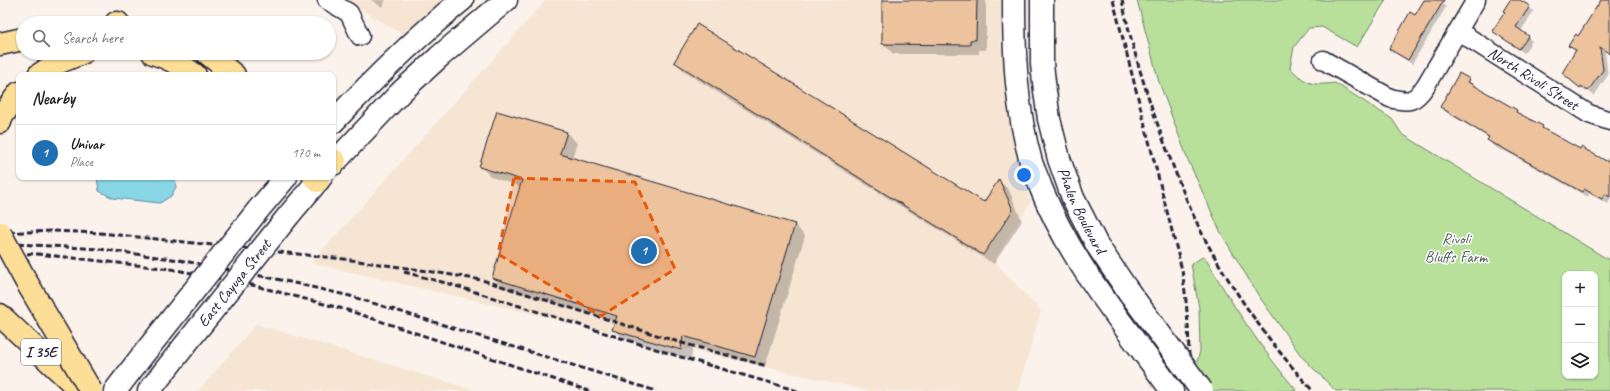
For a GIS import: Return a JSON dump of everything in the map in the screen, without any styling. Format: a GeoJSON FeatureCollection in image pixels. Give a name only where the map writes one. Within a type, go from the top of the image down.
{"type":"FeatureCollection","features":[{"type":"Feature","properties":{"kind":"highway"},"geometry":{"type":"LineString","coordinates":[[0,44],[16,41]]}},
{"type":"Feature","properties":{"kind":"highway"},"geometry":{"type":"LineString","coordinates":[[44,72],[64,60]]}},
{"type":"Feature","properties":{"kind":"highway"},"geometry":{"type":"LineString","coordinates":[[171,60],[191,72]]}},
{"type":"Feature","properties":{"kind":"highway"},"geometry":{"type":"LineString","coordinates":[[216,60],[230,72]]}},
{"type":"Feature","properties":{"kind":"highway"},"geometry":{"type":"LineString","coordinates":[[0,122],[2,116],[16,97]]}},
{"type":"Feature","properties":{"kind":"highway"},"geometry":{"type":"LineString","coordinates":[[0,233],[26,281],[91,391]]}},
{"type":"Feature","properties":{"kind":"highway","name":"I 35E"},"geometry":{"type":"LineString","coordinates":[[0,315],[81,391]]}},
{"type":"Feature","properties":{"kind":"main road"},"geometry":{"type":"LineString","coordinates":[[340,115],[415,40],[462,0]]}},
{"type":"Feature","properties":{"kind":"main road","name":"East Cayuga Street"},"geometry":{"type":"LineString","coordinates":[[336,159],[400,92],[506,0]]}},
{"type":"Feature","properties":{"kind":"main road","name":"Phalen Boulevard"},"geometry":{"type":"LineString","coordinates":[[1014,0],[1014,55],[1017,94],[1031,163],[1052,214],[1078,261],[1172,391]]}},
{"type":"Feature","properties":{"kind":"main road","name":"Phalen Boulevard"},"geometry":{"type":"LineString","coordinates":[[1042,0],[1042,64],[1049,119],[1058,159],[1073,198],[1097,245],[1126,288],[1202,391]]}},
{"type":"Feature","properties":{"kind":"main road","name":"East Cayuga Street"},"geometry":{"type":"LineString","coordinates":[[115,391],[283,180]]}},
{"type":"Feature","properties":{"kind":"main road","name":"East Cayuga Street"},"geometry":{"type":"LineString","coordinates":[[149,391],[318,180]]}},
{"type":"Feature","properties":{"kind":"street"},"geometry":{"type":"LineString","coordinates":[[327,0],[349,13],[360,36]]}},
{"type":"Feature","properties":{"kind":"street"},"geometry":{"type":"LineString","coordinates":[[1323,60],[1390,98],[1402,101],[1412,100],[1420,95],[1476,0]]}},
{"type":"Feature","properties":{"kind":"street","name":"North Rivoli Street"},"geometry":{"type":"LineString","coordinates":[[1458,31],[1589,114],[1609,118]]}},
{"type":"Feature","properties":{"kind":"highlighted area"},"geometry":{"type":"Polygon","coordinates":[[[514,178],[635,182],[675,269],[601,316],[498,254],[514,178]]]}},
{"type":"Feature","properties":{"kind":"shaded area"},"geometry":{"type":"Polygon","coordinates":[[[345,0],[454,0],[410,39],[345,0]]]}},
{"type":"Feature","properties":{"kind":"shaded area"},"geometry":{"type":"Polygon","coordinates":[[[546,0],[1001,0],[1001,42],[1008,106],[1020,176],[1031,202],[994,261],[1041,311],[1018,391],[870,391],[311,263],[546,0]]]}},
{"type":"Feature","properties":{"kind":"shaded area"},"geometry":{"type":"Polygon","coordinates":[[[256,324],[477,391],[198,391],[256,324]]]}},
{"type":"Feature","properties":{"kind":"green space","name":"Rivoli Bluffs Farm"},"geometry":{"type":"Polygon","coordinates":[[[1137,0],[1386,0],[1357,47],[1322,27],[1309,28],[1294,47],[1290,68],[1305,81],[1310,83],[1335,83],[1392,119],[1402,134],[1609,260],[1610,258],[1610,391],[1336,391],[1302,357],[1258,295],[1221,233],[1188,160],[1159,82],[1137,0]]]}},
{"type":"Feature","properties":{"kind":"green space"},"geometry":{"type":"Polygon","coordinates":[[[1204,256],[1247,325],[1271,359],[1297,391],[1210,391],[1195,370],[1200,351],[1199,308],[1191,264],[1204,256]]]}},
{"type":"Feature","properties":{"kind":"water"},"geometry":{"type":"Polygon","coordinates":[[[97,180],[175,180],[176,187],[171,196],[160,203],[113,198],[99,191],[97,180]]]}},
{"type":"Feature","properties":{"kind":"building"},"geometry":{"type":"Polygon","coordinates":[[[882,0],[977,0],[976,40],[970,40],[970,45],[882,44],[882,0]]]}},
{"type":"Feature","properties":{"kind":"building"},"geometry":{"type":"Polygon","coordinates":[[[1424,0],[1444,0],[1408,60],[1389,49],[1410,12],[1415,15],[1424,0]]]}},
{"type":"Feature","properties":{"kind":"building"},"geometry":{"type":"Polygon","coordinates":[[[1510,0],[1520,0],[1530,6],[1516,27],[1529,36],[1519,49],[1492,31],[1505,12],[1503,11],[1510,0]]]}},
{"type":"Feature","properties":{"kind":"building"},"geometry":{"type":"Polygon","coordinates":[[[1601,0],[1610,0],[1610,54],[1600,47],[1603,70],[1588,91],[1581,86],[1580,88],[1562,73],[1576,50],[1568,46],[1576,34],[1578,36],[1601,0]]]}},
{"type":"Feature","properties":{"kind":"building"},"geometry":{"type":"Polygon","coordinates":[[[697,24],[984,202],[999,179],[1013,210],[983,255],[674,62],[697,24]]]}},
{"type":"Feature","properties":{"kind":"building"},"geometry":{"type":"Polygon","coordinates":[[[1459,73],[1470,79],[1468,82],[1517,110],[1516,112],[1543,126],[1542,128],[1580,149],[1581,147],[1610,163],[1610,197],[1605,194],[1602,199],[1584,189],[1582,192],[1497,146],[1487,140],[1489,137],[1440,107],[1459,73]]]}},
{"type":"Feature","properties":{"kind":"building"},"geometry":{"type":"Polygon","coordinates":[[[497,111],[567,132],[560,154],[795,224],[755,357],[683,336],[681,350],[612,330],[617,316],[492,278],[522,180],[479,167],[497,111]]]}},
{"type":"Feature","properties":{"kind":"railway"},"geometry":{"type":"LineString","coordinates":[[1113,0],[1182,270],[1188,330],[1189,360],[1187,391]]}},
{"type":"Feature","properties":{"kind":"railway"},"geometry":{"type":"LineString","coordinates":[[1122,0],[1140,72],[1164,142],[1189,206],[1201,231],[1218,263],[1242,301],[1283,356],[1313,391]]}},
{"type":"Feature","properties":{"kind":"railway"},"geometry":{"type":"LineString","coordinates":[[0,233],[53,231],[100,233],[344,259],[482,280],[682,343],[767,366]]}},
{"type":"Feature","properties":{"kind":"railway"},"geometry":{"type":"LineString","coordinates":[[0,243],[100,249],[179,260],[281,280],[350,296],[656,391]]}},
{"type":"Feature","properties":{"kind":"railway"},"geometry":{"type":"LineString","coordinates":[[0,253],[38,254],[171,269],[252,285],[347,310],[589,391]]}},
{"type":"Feature","properties":{"kind":"railway"},"geometry":{"type":"LineString","coordinates":[[404,272],[453,285],[681,357],[798,391]]}},
{"type":"Feature","properties":{"kind":"place","name":"Univar"},"geometry":{"type":"Point","coordinates":[644,251]}}]}
